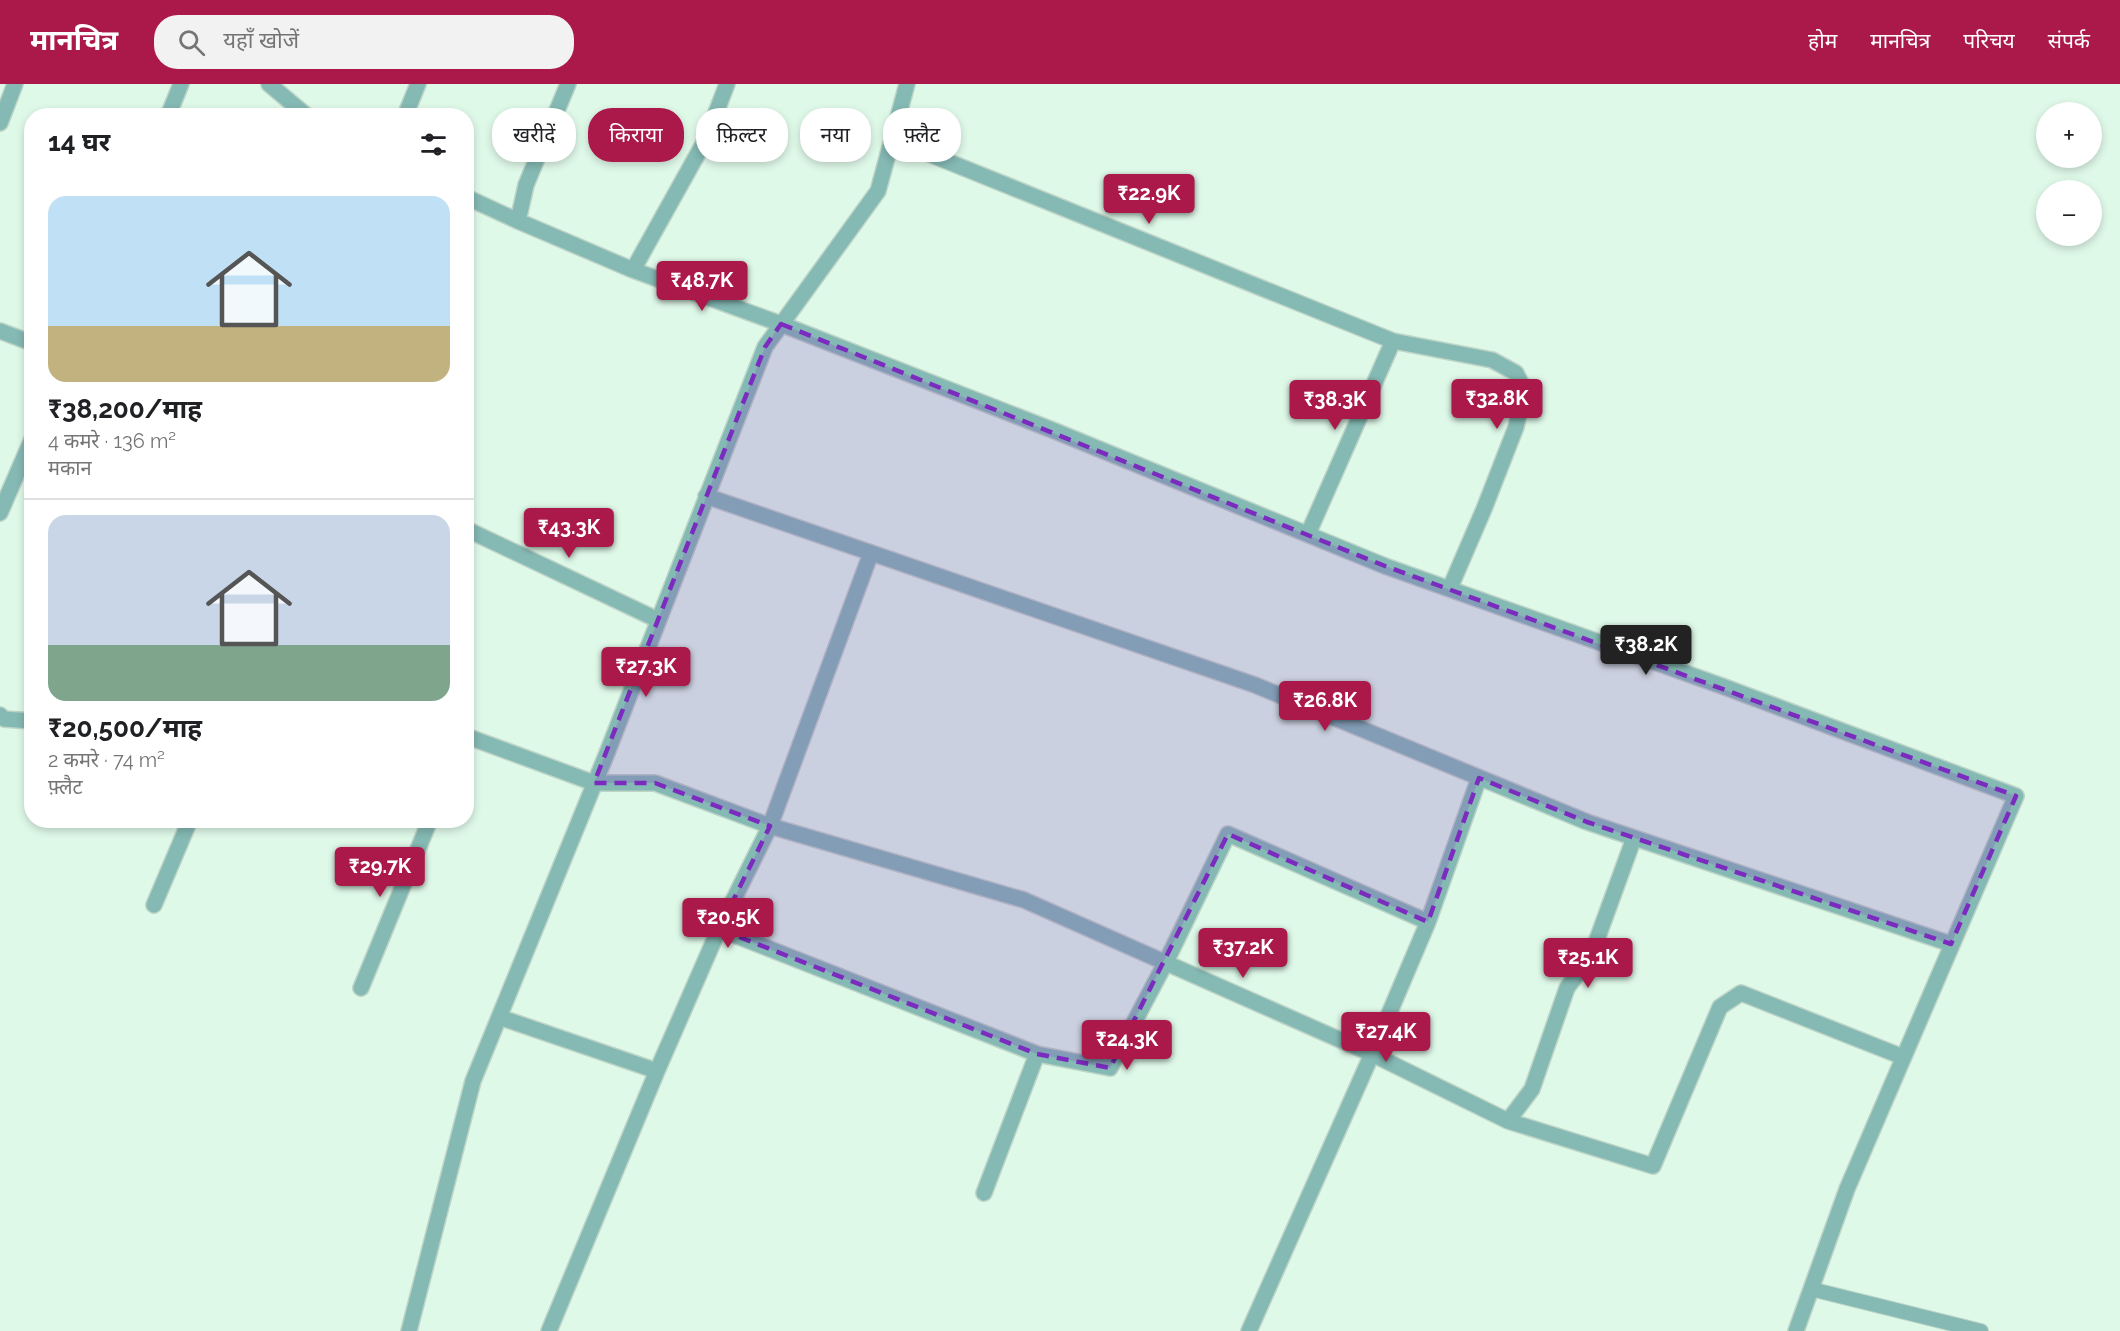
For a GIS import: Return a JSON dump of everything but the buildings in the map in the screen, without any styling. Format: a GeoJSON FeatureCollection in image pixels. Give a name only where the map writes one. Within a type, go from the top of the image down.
{"type":"FeatureCollection","features":[{"type":"Feature","properties":{"kind":"street"},"geometry":{"type":"LineString","coordinates":[[0,123],[15,84]]}},
{"type":"Feature","properties":{"kind":"street"},"geometry":{"type":"LineString","coordinates":[[171,108],[181,84]]}},
{"type":"Feature","properties":{"kind":"street"},"geometry":{"type":"LineString","coordinates":[[269,84],[298,108]]}},
{"type":"Feature","properties":{"kind":"street"},"geometry":{"type":"LineString","coordinates":[[408,108],[418,84]]}},
{"type":"Feature","properties":{"kind":"street"},"geometry":{"type":"LineString","coordinates":[[518,221],[526,185],[568,84]]}},
{"type":"Feature","properties":{"kind":"street"},"geometry":{"type":"LineString","coordinates":[[633,270],[706,139],[727,84]]}},
{"type":"Feature","properties":{"kind":"street"},"geometry":{"type":"LineString","coordinates":[[901,108],[908,84]]}},
{"type":"Feature","properties":{"kind":"street"},"geometry":{"type":"LineString","coordinates":[[410,1331],[473,1081],[594,783],[765,347],[878,191],[886,162]]}},
{"type":"Feature","properties":{"kind":"street"},"geometry":{"type":"LineString","coordinates":[[949,162],[1393,342],[1492,360],[1516,373],[1524,389],[1516,427],[1484,509],[1449,588]]}},
{"type":"Feature","properties":{"kind":"street"},"geometry":{"type":"LineString","coordinates":[[474,201],[633,270],[781,324],[1066,435],[1385,566],[1722,686],[2016,796],[1847,1189],[1796,1331]]}},
{"type":"Feature","properties":{"kind":"street"},"geometry":{"type":"LineString","coordinates":[[0,331],[24,340]]}},
{"type":"Feature","properties":{"kind":"street"},"geometry":{"type":"LineString","coordinates":[[1308,534],[1393,342]]}},
{"type":"Feature","properties":{"kind":"street"},"geometry":{"type":"LineString","coordinates":[[0,513],[24,458]]}},
{"type":"Feature","properties":{"kind":"street"},"geometry":{"type":"LineString","coordinates":[[706,496],[1256,685],[1587,822],[1951,944]]}},
{"type":"Feature","properties":{"kind":"street"},"geometry":{"type":"LineString","coordinates":[[474,533],[658,620]]}},
{"type":"Feature","properties":{"kind":"street"},"geometry":{"type":"LineString","coordinates":[[549,1331],[719,929],[770,826],[871,553]]}},
{"type":"Feature","properties":{"kind":"street"},"geometry":{"type":"LineString","coordinates":[[0,715],[4,719],[24,720]]}},
{"type":"Feature","properties":{"kind":"street"},"geometry":{"type":"LineString","coordinates":[[474,739],[594,783],[655,783],[770,826],[1024,900],[1372,1054],[1508,1121],[1653,1166],[1720,1007],[1741,993],[1903,1057]]}},
{"type":"Feature","properties":{"kind":"street"},"geometry":{"type":"LineString","coordinates":[[1249,1331],[1428,922],[1479,778]]}},
{"type":"Feature","properties":{"kind":"street"},"geometry":{"type":"LineString","coordinates":[[154,905],[187,828]]}},
{"type":"Feature","properties":{"kind":"street"},"geometry":{"type":"LineString","coordinates":[[361,988],[427,828]]}},
{"type":"Feature","properties":{"kind":"street"},"geometry":{"type":"LineString","coordinates":[[719,929],[1038,1054],[1110,1068],[1166,962],[1228,834],[1428,922]]}},
{"type":"Feature","properties":{"kind":"street"},"geometry":{"type":"LineString","coordinates":[[1508,1121],[1532,1089],[1567,988],[1591,956],[1634,838]]}},
{"type":"Feature","properties":{"kind":"street"},"geometry":{"type":"LineString","coordinates":[[499,1017],[657,1071]]}},
{"type":"Feature","properties":{"kind":"street"},"geometry":{"type":"LineString","coordinates":[[984,1193],[1038,1054]]}},
{"type":"Feature","properties":{"kind":"lane"},"geometry":{"type":"LineString","coordinates":[[1811,1289],[1981,1331]]}},
{"type":"Feature","properties":{"kind":"highlighted area"},"geometry":{"type":"Polygon","coordinates":[[[781,324],[1385,566],[2016,796],[1951,944],[1587,822],[1479,778],[1428,922],[1228,834],[1110,1068],[1037,1054],[719,929],[770,826],[655,783],[594,783],[765,347],[781,324]]]}}]}
